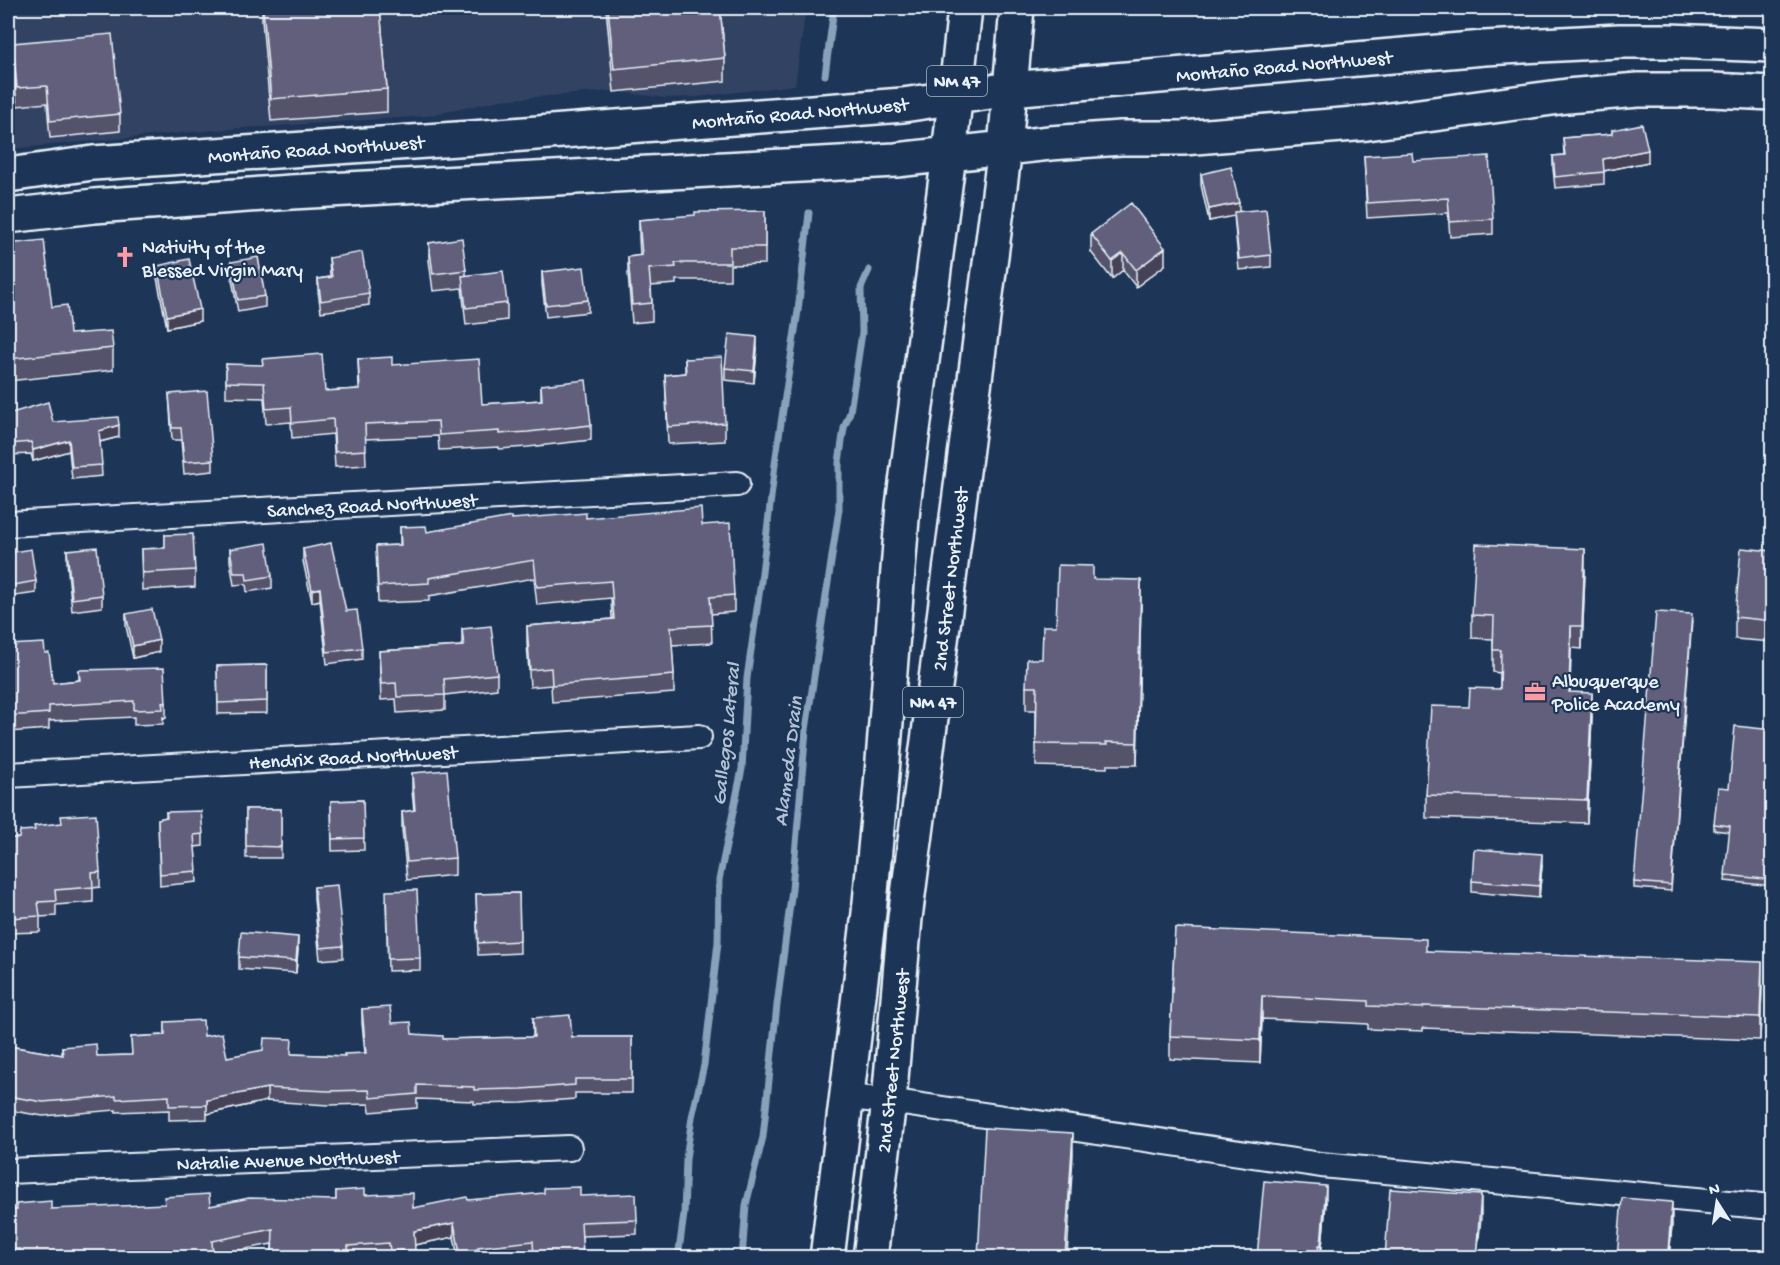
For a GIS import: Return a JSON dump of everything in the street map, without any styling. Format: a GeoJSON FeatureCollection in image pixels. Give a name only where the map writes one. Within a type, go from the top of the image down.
{"type":"FeatureCollection","features":[{"type":"Feature","properties":{"kind":"main road","name":"2nd Street Northwest"},"geometry":{"type":"LineString","coordinates":[[827,1257],[869,913],[903,506],[949,155],[965,8]]}},
{"type":"Feature","properties":{"kind":"main road","name":"2nd Street Northwest"},"geometry":{"type":"LineString","coordinates":[[870,1257],[889,1101],[907,906],[1005,148],[1017,8]]}},
{"type":"Feature","properties":{"kind":"main road","name":"Montaño Road Northwest"},"geometry":{"type":"LineString","coordinates":[[8,175],[93,163],[506,136],[903,105],[1010,89],[1539,44],[1670,41],[1773,45]]}},
{"type":"Feature","properties":{"kind":"main road"},"geometry":{"type":"LineString","coordinates":[[8,216],[94,206],[291,192],[896,160],[1121,138],[1183,138],[1367,123],[1567,96],[1629,91],[1712,90],[1773,93]]}},
{"type":"Feature","properties":{"kind":"street","name":"Sanchez Road Northwest"},"geometry":{"type":"LineString","coordinates":[[8,524],[737,484]]}},
{"type":"Feature","properties":{"kind":"street","name":"Hendrix Road Northwest"},"geometry":{"type":"LineString","coordinates":[[8,775],[699,737]]}},
{"type":"Feature","properties":{"kind":"street"},"geometry":{"type":"LineString","coordinates":[[847,1097],[889,1101],[1321,1165],[1773,1207]]}},
{"type":"Feature","properties":{"kind":"street","name":"Natalie Avenue Northwest"},"geometry":{"type":"LineString","coordinates":[[8,1171],[569,1148]]}},
{"type":"Feature","properties":{"kind":"shaded area"},"geometry":{"type":"Polygon","coordinates":[[[70,8],[806,8],[795,85],[697,97],[666,98],[610,91],[501,100],[427,116],[215,130],[8,149],[8,12],[70,8]]]}},
{"type":"Feature","properties":{"kind":"building"},"geometry":{"type":"Polygon","coordinates":[[[263,8],[380,8],[387,89],[271,99],[263,8]]]}},
{"type":"Feature","properties":{"kind":"building"},"geometry":{"type":"Polygon","coordinates":[[[608,8],[720,8],[725,58],[614,69],[608,8]]]}},
{"type":"Feature","properties":{"kind":"building"},"geometry":{"type":"Polygon","coordinates":[[[112,34],[120,114],[50,121],[47,86],[17,88],[13,43],[112,34]]]}},
{"type":"Feature","properties":{"kind":"building"},"geometry":{"type":"Polygon","coordinates":[[[1642,124],[1648,150],[1603,159],[1604,172],[1555,177],[1553,156],[1565,155],[1563,138],[1612,134],[1612,130],[1642,124]]]}},
{"type":"Feature","properties":{"kind":"building"},"geometry":{"type":"Polygon","coordinates":[[[1412,153],[1413,161],[1489,156],[1493,219],[1450,222],[1448,198],[1367,203],[1364,156],[1412,153]]]}},
{"type":"Feature","properties":{"kind":"building"},"geometry":{"type":"Polygon","coordinates":[[[1231,167],[1239,203],[1209,209],[1201,174],[1231,167]]]}},
{"type":"Feature","properties":{"kind":"building"},"geometry":{"type":"Polygon","coordinates":[[[1131,203],[1165,248],[1136,270],[1123,253],[1112,261],[1091,234],[1131,203]]]}},
{"type":"Feature","properties":{"kind":"building"},"geometry":{"type":"Polygon","coordinates":[[[1266,209],[1271,255],[1239,259],[1234,212],[1266,209]]]}},
{"type":"Feature","properties":{"kind":"building"},"geometry":{"type":"Polygon","coordinates":[[[765,211],[765,247],[730,247],[730,263],[675,263],[676,267],[649,269],[652,303],[632,305],[628,257],[642,255],[639,220],[695,215],[695,212],[765,211]]]}},
{"type":"Feature","properties":{"kind":"building"},"geometry":{"type":"Polygon","coordinates":[[[462,238],[466,270],[433,274],[429,243],[462,238]]]}},
{"type":"Feature","properties":{"kind":"building"},"geometry":{"type":"Polygon","coordinates":[[[44,240],[52,307],[67,305],[70,334],[111,331],[113,348],[8,359],[8,244],[44,240]]]}},
{"type":"Feature","properties":{"kind":"building"},"geometry":{"type":"Polygon","coordinates":[[[362,252],[369,293],[321,301],[318,279],[332,277],[329,258],[362,252]]]}},
{"type":"Feature","properties":{"kind":"building"},"geometry":{"type":"Polygon","coordinates":[[[258,257],[265,296],[238,300],[231,262],[258,257]]]}},
{"type":"Feature","properties":{"kind":"building"},"geometry":{"type":"Polygon","coordinates":[[[189,259],[200,309],[167,316],[157,266],[189,259]]]}},
{"type":"Feature","properties":{"kind":"building"},"geometry":{"type":"Polygon","coordinates":[[[584,267],[588,300],[546,305],[542,272],[584,267]]]}},
{"type":"Feature","properties":{"kind":"building"},"geometry":{"type":"Polygon","coordinates":[[[503,271],[507,303],[466,308],[462,276],[503,271]]]}},
{"type":"Feature","properties":{"kind":"building"},"geometry":{"type":"Polygon","coordinates":[[[729,334],[757,337],[754,371],[725,368],[729,334]]]}},
{"type":"Feature","properties":{"kind":"building"},"geometry":{"type":"Polygon","coordinates":[[[322,354],[325,391],[360,389],[358,359],[392,357],[392,365],[479,359],[482,404],[542,400],[541,385],[586,380],[591,425],[499,434],[499,431],[439,435],[438,421],[365,424],[366,450],[335,452],[333,419],[292,423],[291,407],[266,409],[264,383],[226,382],[226,364],[263,365],[262,359],[322,354]]]}},
{"type":"Feature","properties":{"kind":"building"},"geometry":{"type":"Polygon","coordinates":[[[722,357],[725,423],[668,427],[665,375],[686,373],[685,359],[722,357]]]}},
{"type":"Feature","properties":{"kind":"building"},"geometry":{"type":"Polygon","coordinates":[[[207,391],[213,460],[184,462],[181,428],[172,428],[169,394],[207,391]]]}},
{"type":"Feature","properties":{"kind":"building"},"geometry":{"type":"Polygon","coordinates":[[[48,402],[53,422],[118,417],[119,425],[99,431],[102,465],[72,467],[69,440],[33,450],[31,442],[8,444],[8,414],[48,402]]]}},
{"type":"Feature","properties":{"kind":"building"},"geometry":{"type":"Polygon","coordinates":[[[701,508],[702,525],[730,523],[734,595],[710,597],[712,625],[671,627],[674,675],[552,685],[551,668],[530,670],[527,626],[614,619],[611,581],[537,587],[534,560],[429,578],[429,583],[378,586],[376,546],[401,545],[400,527],[426,526],[427,532],[512,517],[512,519],[586,513],[586,518],[701,508]]]}},
{"type":"Feature","properties":{"kind":"building"},"geometry":{"type":"Polygon","coordinates":[[[193,534],[195,570],[142,573],[141,549],[165,548],[165,535],[193,534]]]}},
{"type":"Feature","properties":{"kind":"building"},"geometry":{"type":"Polygon","coordinates":[[[267,543],[272,576],[247,580],[246,573],[234,573],[230,549],[267,543]]]}},
{"type":"Feature","properties":{"kind":"building"},"geometry":{"type":"Polygon","coordinates":[[[331,543],[346,611],[357,610],[362,648],[327,652],[320,588],[312,590],[303,549],[331,543]]]}},
{"type":"Feature","properties":{"kind":"building","name":"Albuquerque Police Academy"},"geometry":{"type":"Polygon","coordinates":[[[1476,544],[1585,549],[1582,626],[1571,626],[1569,692],[1592,693],[1587,800],[1426,795],[1431,706],[1469,707],[1470,688],[1500,689],[1501,650],[1493,650],[1494,616],[1472,615],[1476,544]]]}},
{"type":"Feature","properties":{"kind":"building"},"geometry":{"type":"Polygon","coordinates":[[[97,547],[102,595],[72,599],[67,550],[97,547]]]}},
{"type":"Feature","properties":{"kind":"building"},"geometry":{"type":"Polygon","coordinates":[[[1741,548],[1773,551],[1773,621],[1735,617],[1741,548]]]}},
{"type":"Feature","properties":{"kind":"building"},"geometry":{"type":"Polygon","coordinates":[[[31,549],[36,581],[8,586],[8,553],[31,549]]]}},
{"type":"Feature","properties":{"kind":"building"},"geometry":{"type":"Polygon","coordinates":[[[1058,565],[1093,566],[1093,579],[1141,580],[1137,743],[1036,744],[1037,687],[1026,687],[1027,659],[1042,659],[1043,626],[1056,626],[1058,565]]]}},
{"type":"Feature","properties":{"kind":"building"},"geometry":{"type":"Polygon","coordinates":[[[152,609],[159,640],[133,646],[126,614],[152,609]]]}},
{"type":"Feature","properties":{"kind":"building"},"geometry":{"type":"Polygon","coordinates":[[[1656,612],[1692,614],[1671,885],[1634,882],[1656,612]]]}},
{"type":"Feature","properties":{"kind":"building"},"geometry":{"type":"Polygon","coordinates":[[[491,626],[497,674],[444,679],[445,695],[397,697],[396,683],[381,684],[379,651],[464,646],[462,629],[491,626]]]}},
{"type":"Feature","properties":{"kind":"building"},"geometry":{"type":"Polygon","coordinates":[[[44,643],[45,653],[49,653],[53,683],[80,680],[79,670],[164,668],[166,703],[162,702],[163,709],[134,710],[134,701],[49,706],[49,713],[8,716],[8,645],[44,643]]]}},
{"type":"Feature","properties":{"kind":"building"},"geometry":{"type":"Polygon","coordinates":[[[267,665],[267,701],[218,703],[217,666],[267,665]]]}},
{"type":"Feature","properties":{"kind":"building"},"geometry":{"type":"Polygon","coordinates":[[[1735,726],[1773,730],[1773,880],[1725,875],[1730,826],[1714,824],[1718,787],[1729,788],[1735,726]]]}},
{"type":"Feature","properties":{"kind":"building"},"geometry":{"type":"Polygon","coordinates":[[[447,770],[455,858],[407,862],[402,812],[415,810],[412,773],[447,770]]]}},
{"type":"Feature","properties":{"kind":"building"},"geometry":{"type":"Polygon","coordinates":[[[363,800],[364,838],[332,839],[331,801],[363,800]]]}},
{"type":"Feature","properties":{"kind":"building"},"geometry":{"type":"Polygon","coordinates":[[[246,809],[281,809],[281,847],[246,846],[246,809]]]}},
{"type":"Feature","properties":{"kind":"building"},"geometry":{"type":"Polygon","coordinates":[[[201,811],[203,834],[194,835],[197,871],[160,874],[158,819],[167,817],[166,812],[201,811]]]}},
{"type":"Feature","properties":{"kind":"building"},"geometry":{"type":"Polygon","coordinates":[[[96,814],[100,872],[92,873],[93,887],[55,890],[56,901],[38,902],[40,916],[8,918],[8,838],[19,838],[20,831],[35,830],[34,826],[62,823],[61,816],[96,814]]]}},
{"type":"Feature","properties":{"kind":"building"},"geometry":{"type":"Polygon","coordinates":[[[1474,849],[1542,854],[1539,886],[1472,881],[1474,849]]]}},
{"type":"Feature","properties":{"kind":"building"},"geometry":{"type":"Polygon","coordinates":[[[337,885],[343,946],[320,948],[314,887],[337,885]]]}},
{"type":"Feature","properties":{"kind":"building"},"geometry":{"type":"Polygon","coordinates":[[[417,890],[420,958],[388,959],[386,891],[417,890]]]}},
{"type":"Feature","properties":{"kind":"building"},"geometry":{"type":"Polygon","coordinates":[[[519,893],[520,941],[478,943],[476,894],[519,893]]]}},
{"type":"Feature","properties":{"kind":"building"},"geometry":{"type":"Polygon","coordinates":[[[1175,928],[1426,939],[1426,951],[1762,962],[1760,1017],[1368,1006],[1368,1001],[1262,996],[1260,1040],[1170,1036],[1175,928]]]}},
{"type":"Feature","properties":{"kind":"building"},"geometry":{"type":"Polygon","coordinates":[[[241,932],[298,937],[296,961],[239,957],[241,932]]]}},
{"type":"Feature","properties":{"kind":"building"},"geometry":{"type":"Polygon","coordinates":[[[390,1007],[392,1023],[411,1022],[412,1034],[443,1036],[443,1039],[534,1037],[533,1018],[570,1015],[572,1037],[632,1037],[632,1079],[575,1079],[575,1085],[522,1089],[474,1090],[474,1087],[417,1085],[417,1094],[370,1098],[369,1090],[328,1091],[267,1088],[207,1100],[207,1105],[169,1106],[169,1096],[116,1099],[116,1096],[43,1102],[8,1096],[8,1046],[63,1055],[62,1047],[96,1044],[97,1056],[132,1055],[131,1037],[165,1035],[165,1022],[203,1020],[204,1036],[222,1033],[227,1057],[263,1050],[264,1038],[292,1039],[291,1054],[345,1056],[344,1054],[366,1053],[362,1009],[390,1007]]]}},
{"type":"Feature","properties":{"kind":"building"},"geometry":{"type":"Polygon","coordinates":[[[985,1128],[1073,1133],[1065,1257],[978,1257],[985,1128]]]}},
{"type":"Feature","properties":{"kind":"building"},"geometry":{"type":"Polygon","coordinates":[[[1264,1181],[1326,1186],[1321,1245],[1319,1245],[1317,1257],[1257,1257],[1264,1181]]]}},
{"type":"Feature","properties":{"kind":"building"},"geometry":{"type":"Polygon","coordinates":[[[580,1187],[580,1196],[636,1194],[637,1220],[581,1222],[583,1257],[534,1257],[533,1241],[478,1247],[478,1249],[460,1253],[454,1223],[414,1231],[415,1250],[390,1251],[389,1243],[348,1246],[349,1257],[272,1257],[273,1229],[212,1241],[213,1257],[20,1257],[20,1249],[8,1249],[8,1210],[17,1210],[16,1204],[51,1201],[51,1209],[165,1204],[164,1197],[209,1194],[210,1206],[249,1198],[336,1200],[336,1191],[365,1189],[365,1195],[413,1193],[413,1208],[467,1197],[468,1200],[544,1193],[544,1188],[580,1187]]]}},
{"type":"Feature","properties":{"kind":"building"},"geometry":{"type":"Polygon","coordinates":[[[1390,1189],[1481,1195],[1476,1257],[1385,1257],[1390,1189]]]}},
{"type":"Feature","properties":{"kind":"building"},"geometry":{"type":"Polygon","coordinates":[[[1622,1198],[1672,1202],[1668,1251],[1656,1251],[1656,1257],[1617,1257],[1622,1198]]]}},
{"type":"Feature","properties":{"kind":"waterway","name":"Gallegos Lateral"},"geometry":{"type":"LineString","coordinates":[[825,75],[834,8]]}},
{"type":"Feature","properties":{"kind":"waterway","name":"Gallegos Lateral"},"geometry":{"type":"LineString","coordinates":[[678,1258],[684,1214],[686,1159],[692,1117],[704,1065],[718,942],[719,880],[742,769],[747,678],[776,456],[798,311],[809,213]]}},
{"type":"Feature","properties":{"kind":"waterway","name":"Alameda Drain"},"geometry":{"type":"LineString","coordinates":[[742,1258],[746,1205],[763,1137],[792,889],[806,730],[839,509],[839,462],[844,428],[850,412],[862,333],[861,288],[869,270]]}},
{"type":"Feature","properties":{"kind":"place","name":"Nativity of the Blessed Virgin Mary"},"geometry":{"type":"Point","coordinates":[125,257]}},
{"type":"Feature","properties":{"kind":"place","name":"Albuquerque Police Academy"},"geometry":{"type":"Point","coordinates":[1535,692]}}]}
